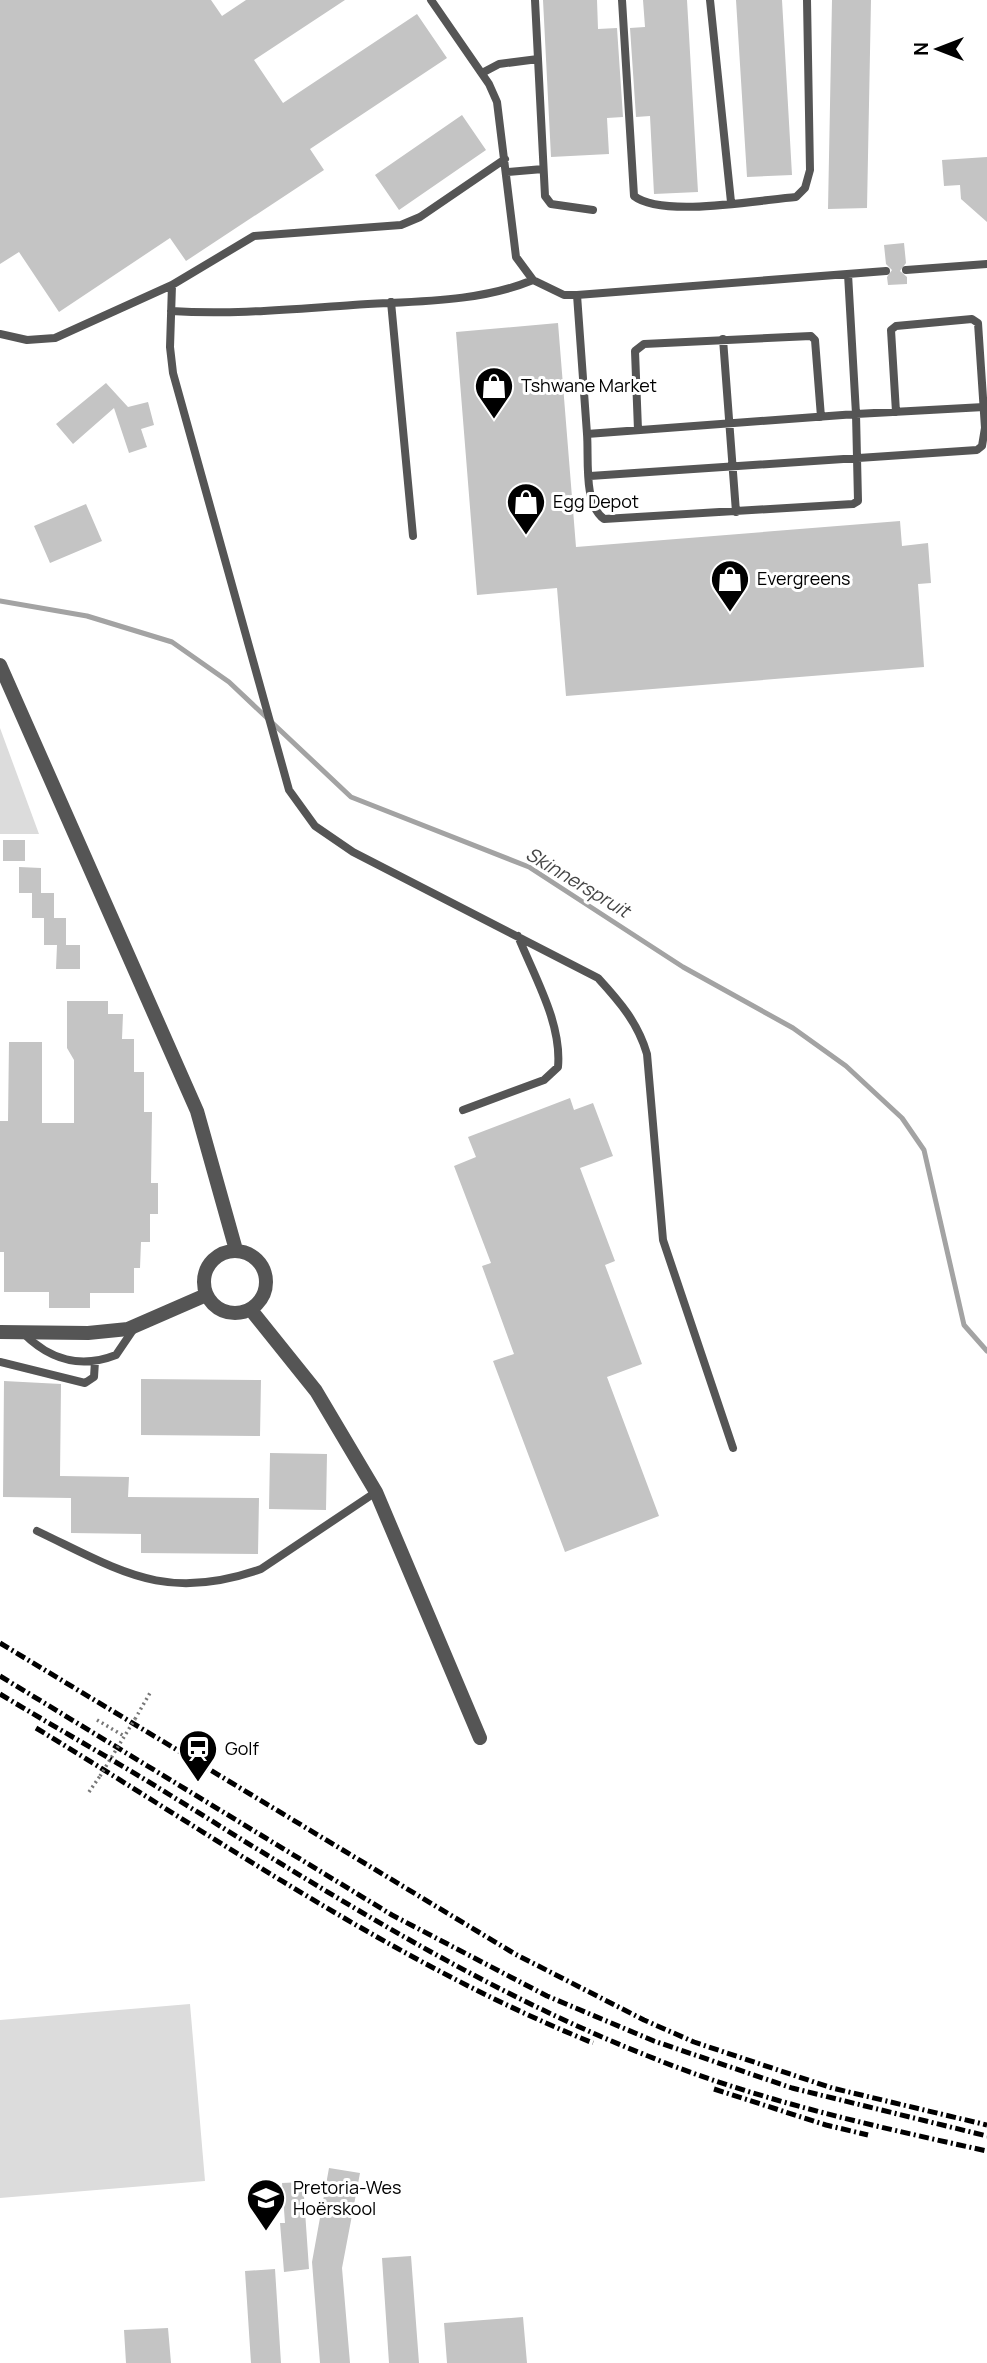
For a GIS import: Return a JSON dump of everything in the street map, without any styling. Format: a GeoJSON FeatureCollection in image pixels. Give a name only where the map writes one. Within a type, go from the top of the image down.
{"type":"FeatureCollection","features":[{"type":"Feature","properties":{"kind":"street"},"geometry":{"type":"LineString","coordinates":[[0,664],[197,1111],[236,1250]]}},
{"type":"Feature","properties":{"kind":"street"},"geometry":{"type":"LineString","coordinates":[[236,1250],[251,1255],[262,1267],[266,1283],[262,1298],[251,1310],[234,1314],[217,1309],[206,1295],[203,1280],[208,1264],[220,1254],[236,1250]]}},
{"type":"Feature","properties":{"kind":"street"},"geometry":{"type":"LineString","coordinates":[[0,1332],[88,1333],[135,1327],[206,1295]]}},
{"type":"Feature","properties":{"kind":"street"},"geometry":{"type":"LineString","coordinates":[[251,1310],[316,1391],[376,1492],[480,1738]]}},
{"type":"Feature","properties":{"kind":"lane"},"geometry":{"type":"LineString","coordinates":[[430,0],[482,73],[499,109],[516,257],[533,280],[564,295],[577,295],[886,271]]}},
{"type":"Feature","properties":{"kind":"lane"},"geometry":{"type":"LineString","coordinates":[[535,0],[545,196],[551,204],[593,210]]}},
{"type":"Feature","properties":{"kind":"lane"},"geometry":{"type":"LineString","coordinates":[[622,0],[634,195],[643,203],[666,208],[796,197],[805,188],[810,170],[807,0]]}},
{"type":"Feature","properties":{"kind":"lane"},"geometry":{"type":"LineString","coordinates":[[710,0],[731,202]]}},
{"type":"Feature","properties":{"kind":"lane"},"geometry":{"type":"LineString","coordinates":[[482,73],[499,64],[538,60]]}},
{"type":"Feature","properties":{"kind":"lane"},"geometry":{"type":"LineString","coordinates":[[0,334],[27,340],[55,338],[172,285],[254,236],[401,225],[420,217],[505,159]]}},
{"type":"Feature","properties":{"kind":"lane"},"geometry":{"type":"LineString","coordinates":[[507,172],[543,169]]}},
{"type":"Feature","properties":{"kind":"lane"},"geometry":{"type":"LineString","coordinates":[[906,270],[987,264]]}},
{"type":"Feature","properties":{"kind":"lane"},"geometry":{"type":"LineString","coordinates":[[577,295],[592,502],[597,514],[604,519],[853,504],[860,496],[848,274]]}},
{"type":"Feature","properties":{"kind":"lane"},"geometry":{"type":"LineString","coordinates":[[171,311],[240,312],[487,295],[533,280]]}},
{"type":"Feature","properties":{"kind":"lane"},"geometry":{"type":"LineString","coordinates":[[172,285],[170,346],[173,373],[264,691],[289,790],[315,825],[353,852],[598,978],[625,1008],[641,1032],[647,1054],[663,1240],[733,1448]]}},
{"type":"Feature","properties":{"kind":"lane"},"geometry":{"type":"LineString","coordinates":[[391,302],[413,536]]}},
{"type":"Feature","properties":{"kind":"lane"},"geometry":{"type":"LineString","coordinates":[[590,476],[977,450],[982,446],[984,407],[978,323],[972,319],[896,326],[891,330],[896,412]]}},
{"type":"Feature","properties":{"kind":"lane"},"geometry":{"type":"LineString","coordinates":[[638,430],[635,351],[639,345],[811,335],[815,340],[821,416]]}},
{"type":"Feature","properties":{"kind":"lane"},"geometry":{"type":"LineString","coordinates":[[723,339],[736,512]]}},
{"type":"Feature","properties":{"kind":"lane"},"geometry":{"type":"LineString","coordinates":[[587,434],[984,407]]}},
{"type":"Feature","properties":{"kind":"lane"},"geometry":{"type":"LineString","coordinates":[[463,1110],[544,1080],[558,1067],[560,1050],[554,1025],[518,936]]}},
{"type":"Feature","properties":{"kind":"lane"},"geometry":{"type":"LineString","coordinates":[[23,1332],[47,1354],[61,1359],[95,1361],[116,1355],[135,1327]]}},
{"type":"Feature","properties":{"kind":"lane"},"geometry":{"type":"LineString","coordinates":[[0,1362],[85,1383],[94,1377],[95,1361]]}},
{"type":"Feature","properties":{"kind":"lane"},"geometry":{"type":"LineString","coordinates":[[37,1531],[142,1580],[177,1584],[240,1576],[261,1569],[376,1492]]}},
{"type":"Feature","properties":{"kind":"path"},"geometry":{"type":"LineString","coordinates":[[89,1792],[150,1693]]}},
{"type":"Feature","properties":{"kind":"path"},"geometry":{"type":"LineString","coordinates":[[97,1720],[124,1736]]}},
{"type":"Feature","properties":{"kind":"shaded area"},"geometry":{"type":"Polygon","coordinates":[[[0,728],[39,834],[0,834],[0,728]]]}},
{"type":"Feature","properties":{"kind":"shaded area"},"geometry":{"type":"Polygon","coordinates":[[[190,2004],[205,2181],[0,2198],[0,2020],[190,2004]]]}},
{"type":"Feature","properties":{"kind":"building"},"geometry":{"type":"Polygon","coordinates":[[[0,0],[211,0],[222,16],[246,0],[345,0],[254,60],[283,103],[417,14],[447,58],[310,149],[324,170],[186,261],[170,238],[59,312],[19,252],[0,264],[0,0]]]}},
{"type":"Feature","properties":{"kind":"building"},"geometry":{"type":"Polygon","coordinates":[[[543,0],[597,0],[598,29],[617,28],[623,117],[607,118],[609,154],[551,157],[543,0]]]}},
{"type":"Feature","properties":{"kind":"building"},"geometry":{"type":"Polygon","coordinates":[[[643,0],[687,0],[698,192],[654,194],[650,116],[636,117],[630,28],[645,27],[643,0]]]}},
{"type":"Feature","properties":{"kind":"building"},"geometry":{"type":"Polygon","coordinates":[[[736,0],[782,0],[792,175],[747,177],[736,0]]]}},
{"type":"Feature","properties":{"kind":"building"},"geometry":{"type":"Polygon","coordinates":[[[832,0],[871,0],[867,208],[828,209],[832,0]]]}},
{"type":"Feature","properties":{"kind":"building"},"geometry":{"type":"Polygon","coordinates":[[[462,115],[486,150],[399,210],[375,175],[462,115]]]}},
{"type":"Feature","properties":{"kind":"building"},"geometry":{"type":"Polygon","coordinates":[[[987,157],[987,222],[961,199],[960,185],[944,186],[942,160],[987,157]]]}},
{"type":"Feature","properties":{"kind":"building"},"geometry":{"type":"Polygon","coordinates":[[[904,243],[906,263],[900,271],[907,277],[907,284],[888,285],[887,277],[892,270],[886,264],[884,245],[904,243]]]}},
{"type":"Feature","properties":{"kind":"building"},"geometry":{"type":"Polygon","coordinates":[[[558,323],[576,547],[900,521],[902,546],[928,543],[931,583],[918,584],[924,667],[566,696],[557,588],[477,595],[456,332],[558,323]]]}},
{"type":"Feature","properties":{"kind":"building"},"geometry":{"type":"Polygon","coordinates":[[[106,383],[128,407],[148,402],[154,425],[141,429],[147,447],[129,453],[114,408],[73,444],[56,424],[106,383]]]}},
{"type":"Feature","properties":{"kind":"building"},"geometry":{"type":"Polygon","coordinates":[[[86,504],[102,541],[50,563],[34,526],[86,504]]]}},
{"type":"Feature","properties":{"kind":"building"},"geometry":{"type":"Polygon","coordinates":[[[3,840],[25,840],[25,861],[3,861],[3,840]]]}},
{"type":"Feature","properties":{"kind":"building"},"geometry":{"type":"Polygon","coordinates":[[[19,867],[41,868],[41,893],[54,893],[54,918],[66,918],[66,945],[80,945],[80,969],[56,969],[57,945],[44,945],[44,918],[32,918],[32,893],[19,893],[19,867]]]}},
{"type":"Feature","properties":{"kind":"building"},"geometry":{"type":"Polygon","coordinates":[[[67,1001],[108,1001],[108,1014],[123,1014],[122,1039],[134,1039],[134,1072],[144,1072],[144,1112],[152,1112],[151,1183],[158,1183],[158,1214],[150,1214],[150,1242],[141,1242],[140,1268],[134,1268],[134,1293],[90,1293],[90,1308],[49,1308],[49,1292],[4,1292],[4,1252],[0,1252],[0,1121],[8,1121],[9,1042],[42,1042],[42,1123],[74,1123],[74,1060],[67,1048],[67,1001]]]}},
{"type":"Feature","properties":{"kind":"building"},"geometry":{"type":"Polygon","coordinates":[[[570,1098],[574,1110],[593,1103],[613,1156],[580,1168],[615,1261],[605,1265],[642,1364],[607,1377],[659,1516],[565,1552],[493,1361],[514,1354],[482,1266],[491,1263],[454,1166],[476,1157],[468,1137],[570,1098]]]}},
{"type":"Feature","properties":{"kind":"building"},"geometry":{"type":"Polygon","coordinates":[[[141,1379],[261,1380],[260,1436],[141,1435],[141,1379]]]}},
{"type":"Feature","properties":{"kind":"building"},"geometry":{"type":"Polygon","coordinates":[[[4,1381],[61,1384],[60,1476],[129,1477],[128,1497],[259,1498],[258,1554],[141,1553],[141,1534],[71,1533],[71,1498],[3,1497],[4,1381]]]}},
{"type":"Feature","properties":{"kind":"building"},"geometry":{"type":"Polygon","coordinates":[[[270,1453],[327,1454],[326,1510],[269,1509],[270,1453]]]}},
{"type":"Feature","properties":{"kind":"building"},"geometry":{"type":"Polygon","coordinates":[[[329,2168],[360,2173],[342,2268],[350,2363],[320,2363],[312,2262],[329,2168]]]}},
{"type":"Feature","properties":{"kind":"building"},"geometry":{"type":"Polygon","coordinates":[[[303,2182],[309,2269],[284,2272],[280,2223],[285,2223],[282,2183],[303,2182]]]}},
{"type":"Feature","properties":{"kind":"building"},"geometry":{"type":"Polygon","coordinates":[[[411,2256],[419,2363],[389,2363],[382,2258],[411,2256]]]}},
{"type":"Feature","properties":{"kind":"building"},"geometry":{"type":"Polygon","coordinates":[[[275,2269],[281,2363],[251,2363],[245,2271],[275,2269]]]}},
{"type":"Feature","properties":{"kind":"building"},"geometry":{"type":"Polygon","coordinates":[[[523,2317],[527,2363],[447,2363],[444,2323],[523,2317]]]}},
{"type":"Feature","properties":{"kind":"building"},"geometry":{"type":"Polygon","coordinates":[[[168,2328],[171,2363],[126,2363],[124,2330],[168,2328]]]}},
{"type":"Feature","properties":{"kind":"waterway","name":"Skinnerspruit"},"geometry":{"type":"LineString","coordinates":[[0,601],[87,616],[172,642],[229,682],[351,797],[529,867],[683,967],[793,1028],[846,1066],[902,1118],[924,1150],[964,1325],[987,1351]]}},
{"type":"Feature","properties":{"kind":"railway"},"geometry":{"type":"LineString","coordinates":[[0,1643],[515,1954],[644,2020],[694,2042],[832,2088],[987,2125]]}},
{"type":"Feature","properties":{"kind":"railway"},"geometry":{"type":"LineString","coordinates":[[0,1676],[392,1915],[547,1996],[654,2041],[792,2088],[987,2136]]}},
{"type":"Feature","properties":{"kind":"railway"},"geometry":{"type":"LineString","coordinates":[[0,1694],[403,1936],[523,2000],[585,2029],[730,2086],[858,2122],[987,2151]]}},
{"type":"Feature","properties":{"kind":"railway"},"geometry":{"type":"LineString","coordinates":[[36,1728],[377,1937],[448,1976],[593,2043]]}},
{"type":"Feature","properties":{"kind":"railway"},"geometry":{"type":"LineString","coordinates":[[714,2089],[826,2125],[868,2135]]}},
{"type":"Feature","properties":{"kind":"place","name":"Tshwane Market"},"geometry":{"type":"Point","coordinates":[494,420]}},
{"type":"Feature","properties":{"kind":"place","name":"Egg Depot"},"geometry":{"type":"Point","coordinates":[526,536]}},
{"type":"Feature","properties":{"kind":"place","name":"Evergreens"},"geometry":{"type":"Point","coordinates":[730,613]}},
{"type":"Feature","properties":{"kind":"place","name":"Golf"},"geometry":{"type":"Point","coordinates":[198,1783]}},
{"type":"Feature","properties":{"kind":"place","name":"Pretoria-Wes Hoërskool"},"geometry":{"type":"Point","coordinates":[266,2232]}}]}
